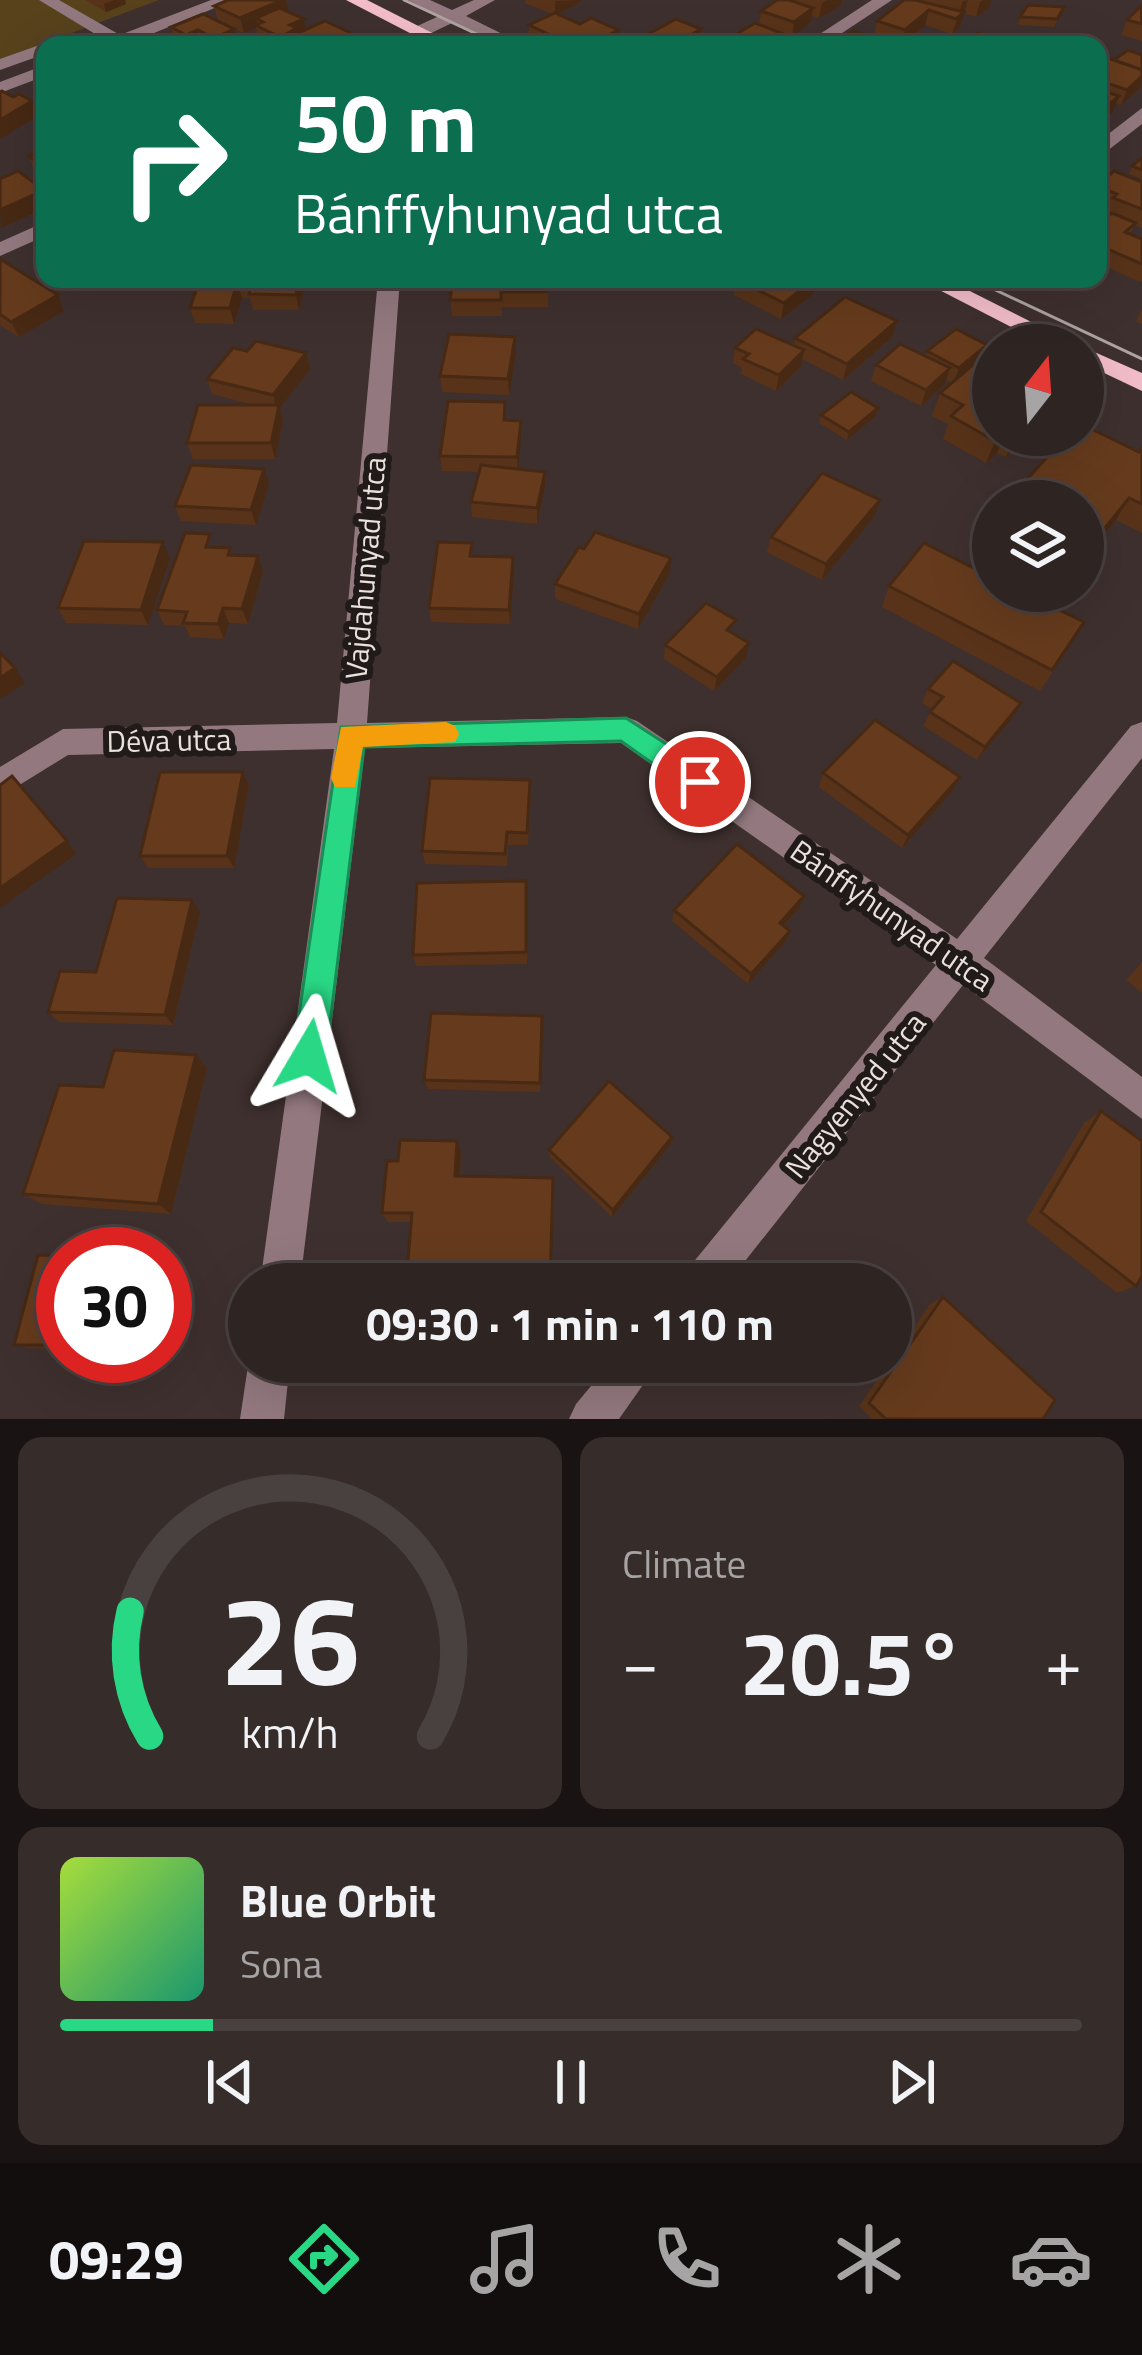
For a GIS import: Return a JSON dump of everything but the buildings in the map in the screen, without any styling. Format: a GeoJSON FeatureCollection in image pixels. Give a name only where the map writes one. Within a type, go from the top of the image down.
{"type":"FeatureCollection","features":[{"type":"Feature","properties":{"kind":"main road"},"geometry":{"type":"LineString","coordinates":[[354,0],[427,36]]}},
{"type":"Feature","properties":{"kind":"main road"},"geometry":{"type":"LineString","coordinates":[[954,288],[1024,324]]}},
{"type":"Feature","properties":{"kind":"main road"},"geometry":{"type":"LineString","coordinates":[[1104,364],[1142,383]]}},
{"type":"Feature","properties":{"kind":"street"},"geometry":{"type":"LineString","coordinates":[[132,36],[226,0]]}},
{"type":"Feature","properties":{"kind":"street"},"geometry":{"type":"LineString","coordinates":[[416,0],[496,36]]}},
{"type":"Feature","properties":{"kind":"street"},"geometry":{"type":"LineString","coordinates":[[419,32],[487,0]]}},
{"type":"Feature","properties":{"kind":"street"},"geometry":{"type":"LineString","coordinates":[[826,36],[884,0]]}},
{"type":"Feature","properties":{"kind":"street"},"geometry":{"type":"LineString","coordinates":[[57,2],[104,36]]}},
{"type":"Feature","properties":{"kind":"street"},"geometry":{"type":"LineString","coordinates":[[0,65],[36,51]]}},
{"type":"Feature","properties":{"kind":"street"},"geometry":{"type":"LineString","coordinates":[[0,88],[36,74]]}},
{"type":"Feature","properties":{"kind":"street"},"geometry":{"type":"LineString","coordinates":[[1107,144],[1142,115]]}},
{"type":"Feature","properties":{"kind":"street"},"geometry":{"type":"LineString","coordinates":[[0,250],[36,232]]}},
{"type":"Feature","properties":{"kind":"street","name":"Vajdahunyad utca"},"geometry":{"type":"LineString","coordinates":[[283,1263],[351,736],[388,288]]}},
{"type":"Feature","properties":{"kind":"street","name":"Bánffyhunyad utca"},"geometry":{"type":"LineString","coordinates":[[351,736],[626,730],[962,963],[1142,1100]]}},
{"type":"Feature","properties":{"kind":"street","name":"Nagyenyed utca"},"geometry":{"type":"LineString","coordinates":[[718,1263],[1142,735]]}},
{"type":"Feature","properties":{"kind":"street","name":"Déva utca"},"geometry":{"type":"LineString","coordinates":[[0,784],[63,742],[351,736]]}},
{"type":"Feature","properties":{"kind":"street"},"geometry":{"type":"LineString","coordinates":[[262,1419],[266,1383]]}},
{"type":"Feature","properties":{"kind":"street"},"geometry":{"type":"LineString","coordinates":[[591,1419],[621,1383]]}},
{"type":"Feature","properties":{"kind":"shaded area"},"geometry":{"type":"Polygon","coordinates":[[[0,0],[159,0],[64,36],[36,36],[36,46],[0,60],[0,0]]]}},
{"type":"Feature","properties":{"kind":"tram line"},"geometry":{"type":"LineString","coordinates":[[404,0],[481,36]]}},
{"type":"Feature","properties":{"kind":"tram line"},"geometry":{"type":"LineString","coordinates":[[991,288],[1142,359]]}},
{"type":"Feature","properties":{"kind":"slow traffic"},"geometry":{"type":"LineString","coordinates":[[345,778],[351,736],[446,734]]}},
{"type":"Feature","properties":{"kind":"route"},"geometry":{"type":"LineString","coordinates":[[309,1056],[351,736],[626,730],[700,782]]}}]}
